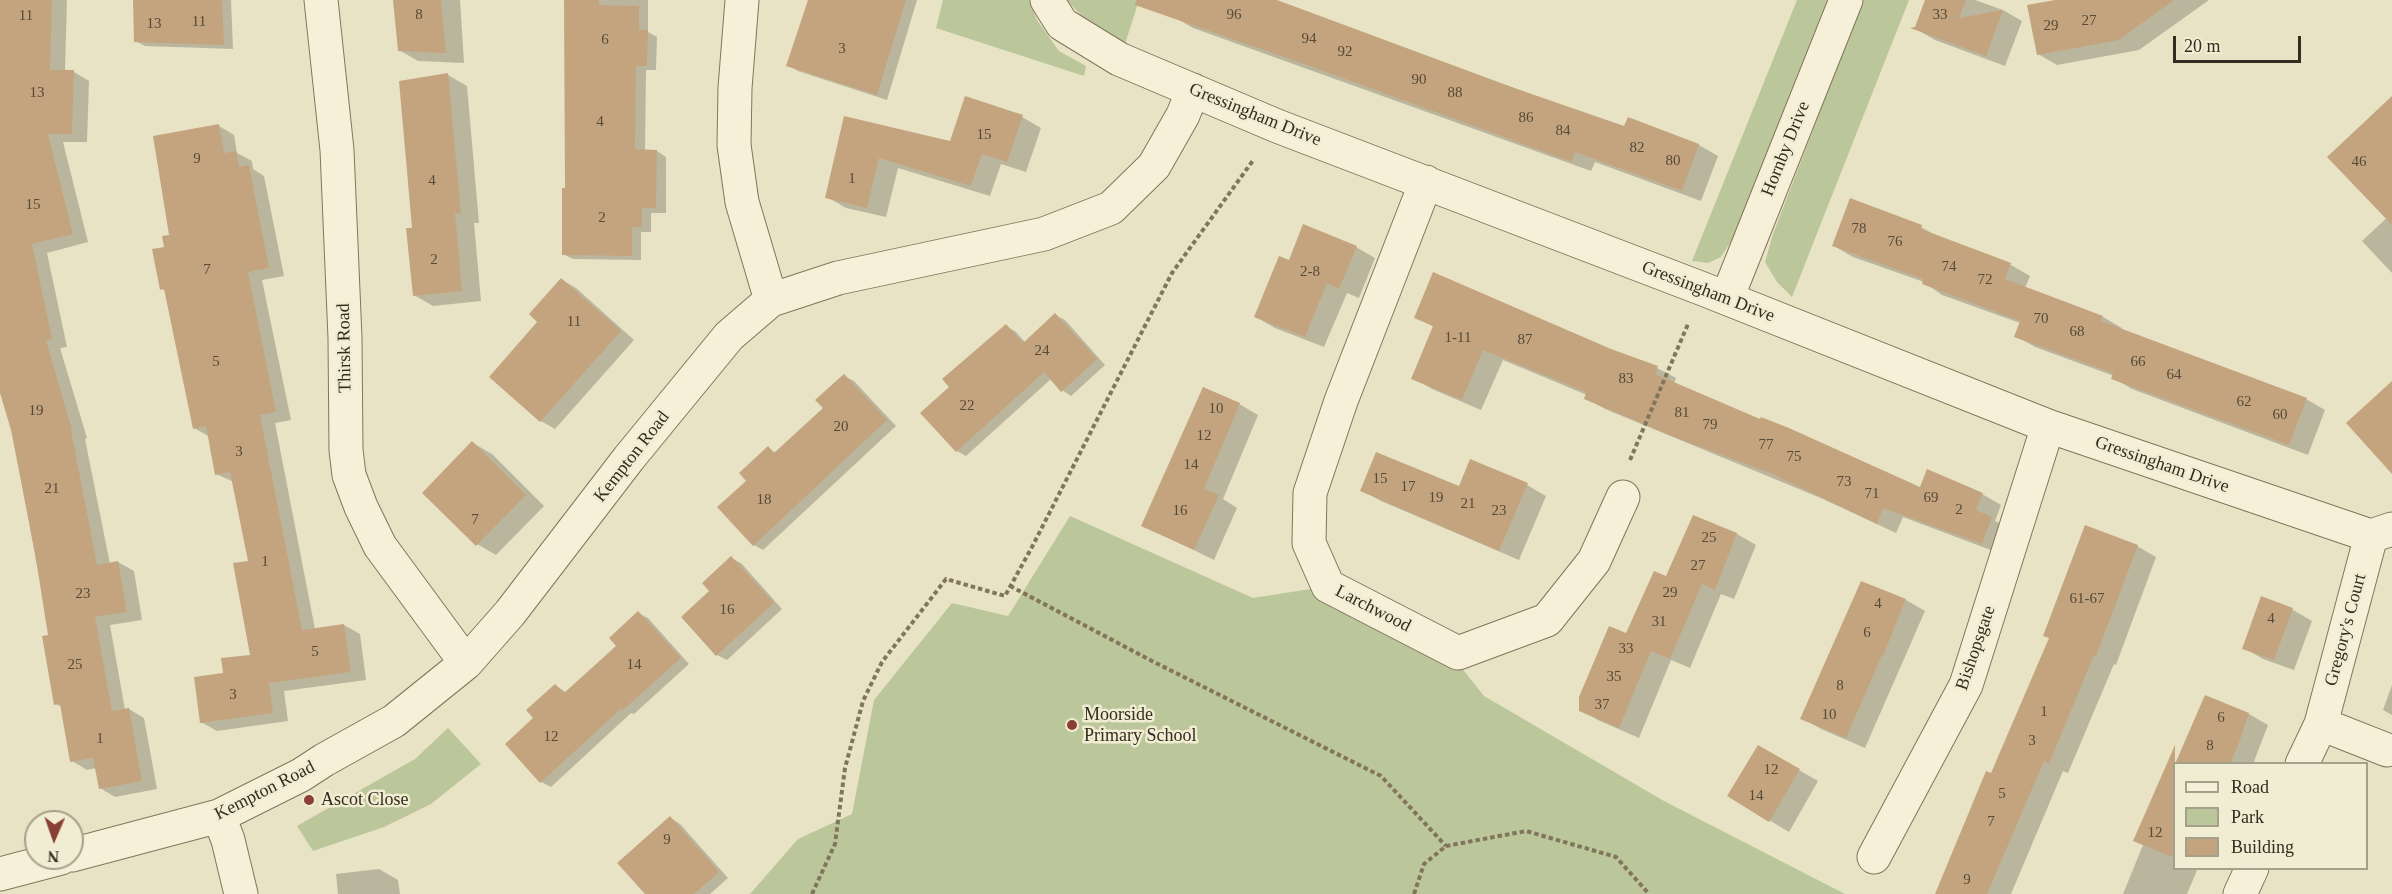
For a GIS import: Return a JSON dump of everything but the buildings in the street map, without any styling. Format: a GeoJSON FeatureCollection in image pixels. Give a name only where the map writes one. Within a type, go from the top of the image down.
{"type":"FeatureCollection","features":[{"type":"Feature","properties":{"kind":"street","name":"Thirsk Road"},"geometry":{"type":"LineString","coordinates":[[321,0],[337,150],[345,338],[346,450],[349,475],[361,507],[380,546],[466,663]]}},
{"type":"Feature","properties":{"kind":"street"},"geometry":{"type":"LineString","coordinates":[[742,0],[735,88],[734,145],[742,202],[771,300]]}},
{"type":"Feature","properties":{"kind":"street","name":"Gressingham Drive"},"geometry":{"type":"LineString","coordinates":[[1047,0],[1062,24],[1119,59],[1278,126],[1715,293],[2048,426],[2381,532]]}},
{"type":"Feature","properties":{"kind":"street","name":"Hornby Drive"},"geometry":{"type":"LineString","coordinates":[[1715,293],[1846,0]]}},
{"type":"Feature","properties":{"kind":"street","name":"Kempton Road"},"geometry":{"type":"LineString","coordinates":[[84,852],[219,816],[301,775],[394,721],[466,663],[510,613],[629,458],[729,336],[771,300],[838,278],[1044,234],[1111,207],[1154,166],[1183,115],[1193,90]]}},
{"type":"Feature","properties":{"kind":"street","name":"Larchwood"},"geometry":{"type":"LineString","coordinates":[[1426,182],[1341,401],[1310,493],[1310,543],[1328,586],[1458,652],[1547,620],[1594,561],[1623,497]]}},
{"type":"Feature","properties":{"kind":"street","name":"Bishopsgate"},"geometry":{"type":"LineString","coordinates":[[1874,857],[1966,685],[2048,426]]}},
{"type":"Feature","properties":{"kind":"street","name":"Gregory's Court"},"geometry":{"type":"LineString","coordinates":[[2303,762],[2321,724],[2381,532]]}},
{"type":"Feature","properties":{"kind":"street"},"geometry":{"type":"LineString","coordinates":[[2321,724],[2386,750]]}},
{"type":"Feature","properties":{"kind":"street"},"geometry":{"type":"LineString","coordinates":[[219,816],[228,840],[241,894]]}},
{"type":"Feature","properties":{"kind":"street"},"geometry":{"type":"LineString","coordinates":[[0,874],[24,868]]}},
{"type":"Feature","properties":{"kind":"street"},"geometry":{"type":"LineString","coordinates":[[2240,894],[2251,870]]}},
{"type":"Feature","properties":{"kind":"path"},"geometry":{"type":"LineString","coordinates":[[812,894],[835,844],[845,768],[862,701],[882,662],[946,579],[1005,596],[1172,273],[1278,126]]}},
{"type":"Feature","properties":{"kind":"path"},"geometry":{"type":"LineString","coordinates":[[1623,497],[1620,484],[1715,293]]}},
{"type":"Feature","properties":{"kind":"path"},"geometry":{"type":"LineString","coordinates":[[1010,586],[1152,661],[1381,776],[1446,846]]}},
{"type":"Feature","properties":{"kind":"path"},"geometry":{"type":"LineString","coordinates":[[1414,894],[1424,864],[1446,846],[1526,831],[1616,857],[1648,894]]}},
{"type":"Feature","properties":{"kind":"green space"},"geometry":{"type":"Polygon","coordinates":[[[943,0],[1029,0],[1037,20],[1059,51],[1086,66],[1084,76],[936,28],[943,0]]]}},
{"type":"Feature","properties":{"kind":"green space"},"geometry":{"type":"Polygon","coordinates":[[[1067,0],[1139,0],[1125,44],[1085,20],[1067,0]]]}},
{"type":"Feature","properties":{"kind":"green space"},"geometry":{"type":"Polygon","coordinates":[[[1797,0],[1831,0],[1737,232],[1721,257],[1708,263],[1692,261],[1797,0]]]}},
{"type":"Feature","properties":{"kind":"green space"},"geometry":{"type":"Polygon","coordinates":[[[1863,0],[1909,0],[1792,297],[1777,282],[1765,262],[1773,234],[1863,0]]]}},
{"type":"Feature","properties":{"kind":"green space"},"geometry":{"type":"Polygon","coordinates":[[[1070,516],[1253,598],[1336,585],[1445,647],[1484,696],[1664,801],[1845,894],[750,894],[798,839],[852,814],[874,700],[952,603],[1008,616],[1070,516]]]}},
{"type":"Feature","properties":{"kind":"green space"},"geometry":{"type":"Polygon","coordinates":[[[448,728],[481,764],[431,804],[384,827],[313,851],[297,826],[415,759],[448,728]]]}},
{"type":"Feature","properties":{"kind":"place","name":"Moorside Primary School"},"geometry":{"type":"Point","coordinates":[1072,725]}},
{"type":"Feature","properties":{"kind":"place","name":"Ascot Close"},"geometry":{"type":"Point","coordinates":[309,800]}}]}
